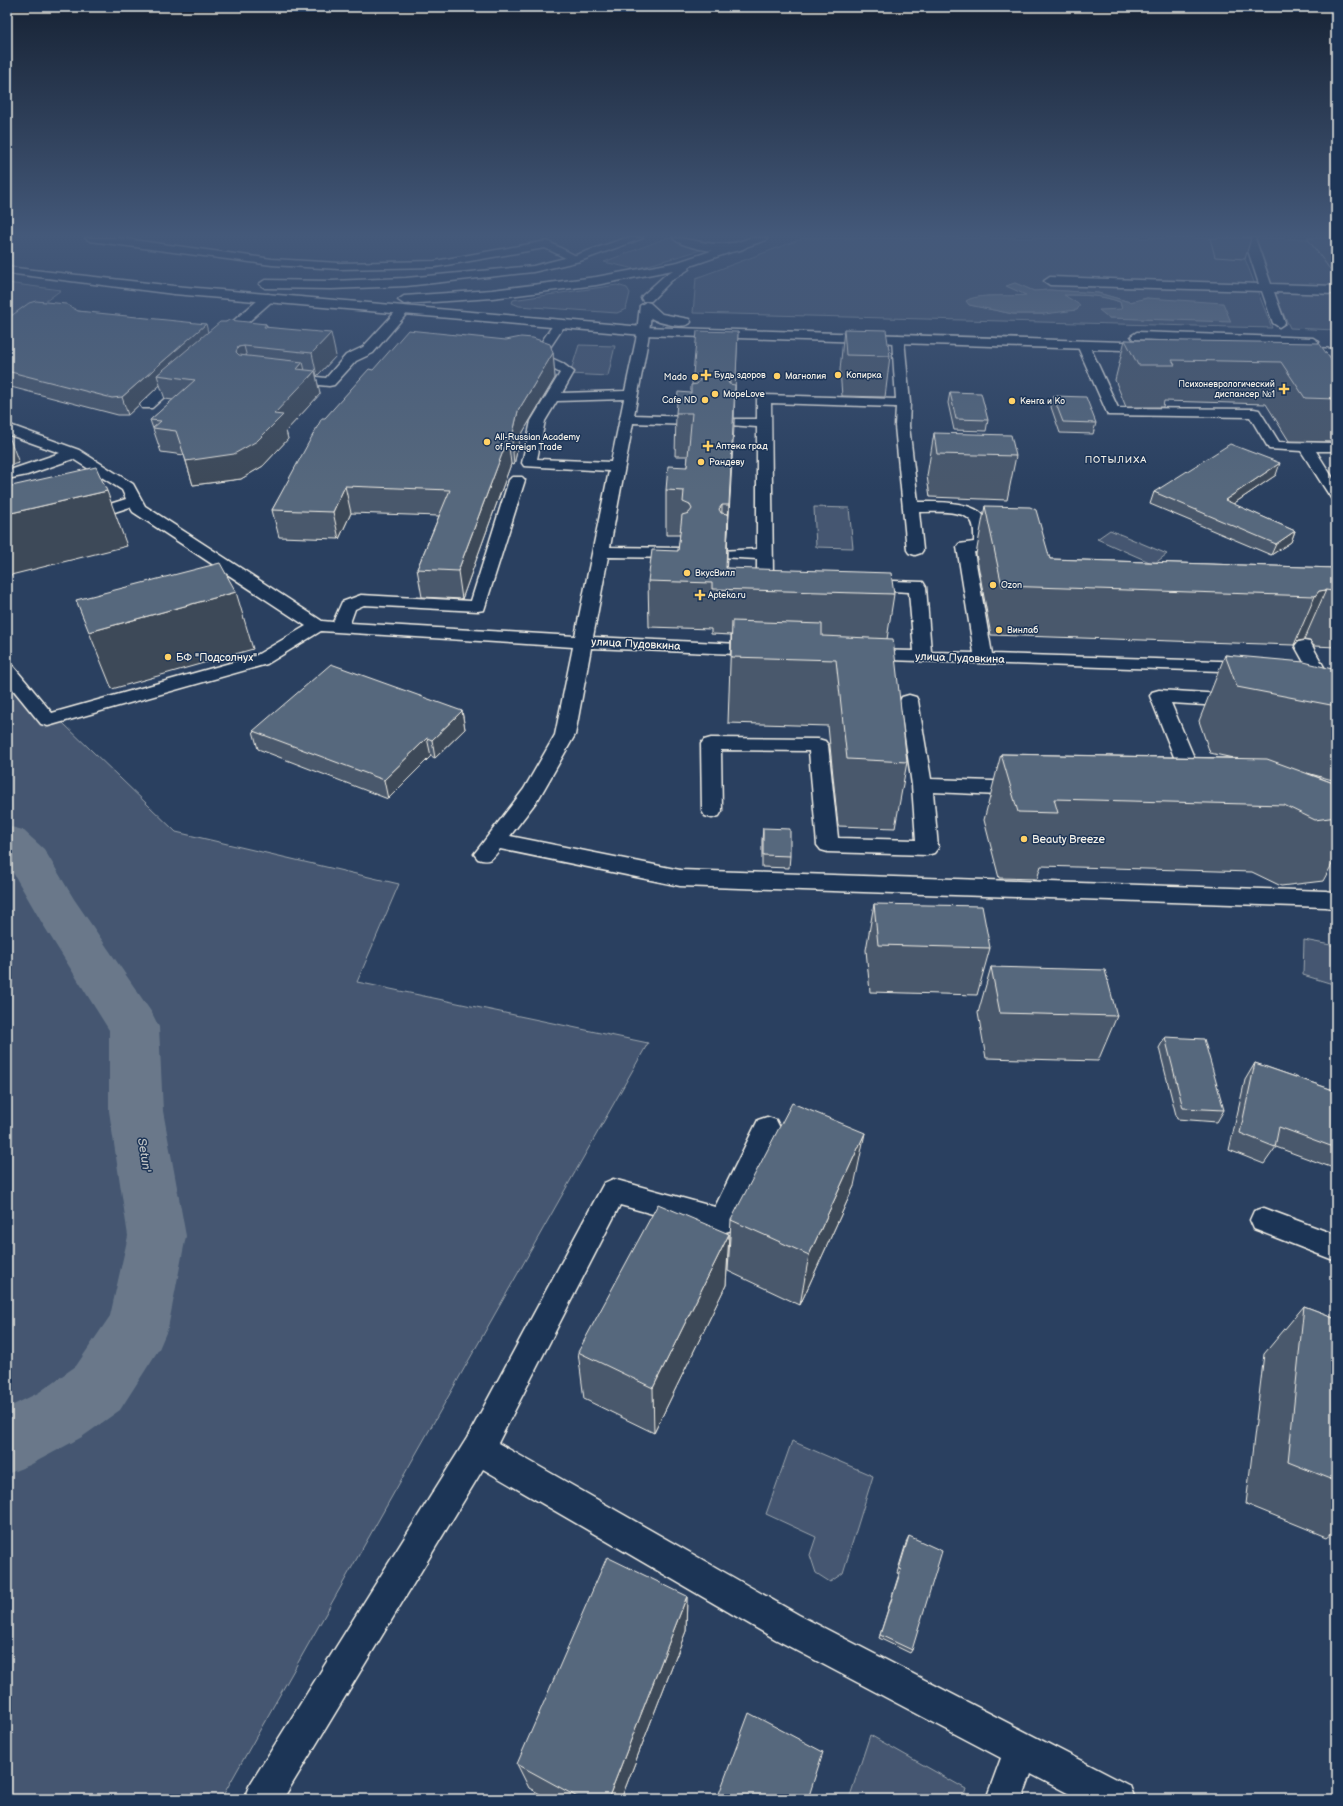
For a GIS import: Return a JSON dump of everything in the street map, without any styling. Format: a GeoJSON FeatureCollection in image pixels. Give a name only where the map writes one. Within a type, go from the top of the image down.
{"type":"FeatureCollection","features":[{"type":"Feature","properties":{"kind":"main road"},"geometry":{"type":"LineString","coordinates":[[207,352],[240,322]]}},
{"type":"Feature","properties":{"kind":"main road"},"geometry":{"type":"LineString","coordinates":[[273,376],[328,382],[351,358],[368,350],[392,322]]}},
{"type":"Feature","properties":{"kind":"main road"},"geometry":{"type":"LineString","coordinates":[[530,322],[643,331],[1083,345],[1311,347],[1336,343]]}},
{"type":"Feature","properties":{"kind":"main road"},"geometry":{"type":"LineString","coordinates":[[596,328],[619,322]]}},
{"type":"Feature","properties":{"kind":"main road","name":"улица Пудовкина"},"geometry":{"type":"LineString","coordinates":[[584,642],[627,419],[643,331],[643,322]]}},
{"type":"Feature","properties":{"kind":"main road"},"geometry":{"type":"LineString","coordinates":[[708,322],[1311,347],[1336,353]]}},
{"type":"Feature","properties":{"kind":"main road"},"geometry":{"type":"LineString","coordinates":[[538,356],[559,325]]}},
{"type":"Feature","properties":{"kind":"main road"},"geometry":{"type":"LineString","coordinates":[[209,334],[224,336]]}},
{"type":"Feature","properties":{"kind":"main road"},"geometry":{"type":"LineString","coordinates":[[898,339],[903,403],[902,426],[915,550]]}},
{"type":"Feature","properties":{"kind":"main road"},"geometry":{"type":"LineString","coordinates":[[1083,345],[1113,412],[1254,414],[1274,446],[1336,447]]}},
{"type":"Feature","properties":{"kind":"main road"},"geometry":{"type":"LineString","coordinates":[[1311,347],[1324,367]]}},
{"type":"Feature","properties":{"kind":"main road"},"geometry":{"type":"LineString","coordinates":[[515,354],[538,356],[555,363],[567,372],[538,421],[529,463],[617,467]]}},
{"type":"Feature","properties":{"kind":"main road"},"geometry":{"type":"LineString","coordinates":[[147,405],[195,362]]}},
{"type":"Feature","properties":{"kind":"main road"},"geometry":{"type":"LineString","coordinates":[[552,397],[631,395]]}},
{"type":"Feature","properties":{"kind":"main road"},"geometry":{"type":"LineString","coordinates":[[796,582],[765,581],[764,399],[903,403]]}},
{"type":"Feature","properties":{"kind":"main road"},"geometry":{"type":"LineString","coordinates":[[627,419],[692,421]]}},
{"type":"Feature","properties":{"kind":"main road"},"geometry":{"type":"LineString","coordinates":[[734,422],[764,423]]}},
{"type":"Feature","properties":{"kind":"main road"},"geometry":{"type":"LineString","coordinates":[[7,430],[10,429],[74,453],[128,487],[138,509],[318,626],[261,660],[48,720],[7,670]]}},
{"type":"Feature","properties":{"kind":"main road"},"geometry":{"type":"LineString","coordinates":[[1306,447],[1336,495]]}},
{"type":"Feature","properties":{"kind":"main road"},"geometry":{"type":"LineString","coordinates":[[7,475],[22,472],[74,453]]}},
{"type":"Feature","properties":{"kind":"main road"},"geometry":{"type":"LineString","coordinates":[[339,628],[348,606],[361,600],[478,606],[517,480]]}},
{"type":"Feature","properties":{"kind":"main road"},"geometry":{"type":"LineString","coordinates":[[72,520],[134,501]]}},
{"type":"Feature","properties":{"kind":"main road"},"geometry":{"type":"LineString","coordinates":[[911,508],[960,509],[970,511],[978,519],[983,547]]}},
{"type":"Feature","properties":{"kind":"main road"},"geometry":{"type":"LineString","coordinates":[[984,659],[965,547],[1021,548]]}},
{"type":"Feature","properties":{"kind":"main road"},"geometry":{"type":"LineString","coordinates":[[601,552],[682,553]]}},
{"type":"Feature","properties":{"kind":"main road"},"geometry":{"type":"LineString","coordinates":[[727,554],[765,554]]}},
{"type":"Feature","properties":{"kind":"main road"},"geometry":{"type":"LineString","coordinates":[[849,584],[918,587],[923,657]]}},
{"type":"Feature","properties":{"kind":"main road","name":"улица Пудовкина"},"geometry":{"type":"LineString","coordinates":[[318,626],[584,642],[781,651]]}},
{"type":"Feature","properties":{"kind":"main road"},"geometry":{"type":"LineString","coordinates":[[584,642],[565,734],[532,793],[491,848],[680,878],[1326,899],[1336,902]]}},
{"type":"Feature","properties":{"kind":"main road"},"geometry":{"type":"LineString","coordinates":[[1304,646],[1308,669],[1336,670]]}},
{"type":"Feature","properties":{"kind":"main road","name":"улица Пудовкина"},"geometry":{"type":"LineString","coordinates":[[852,654],[1268,668]]}},
{"type":"Feature","properties":{"kind":"main road"},"geometry":{"type":"LineString","coordinates":[[1221,778],[1190,772],[1159,696],[1254,702]]}},
{"type":"Feature","properties":{"kind":"main road"},"geometry":{"type":"LineString","coordinates":[[712,810],[711,744],[818,745],[828,846],[927,848],[922,785],[909,701]]}},
{"type":"Feature","properties":{"kind":"main road"},"geometry":{"type":"LineString","coordinates":[[922,785],[1038,789]]}},
{"type":"Feature","properties":{"kind":"main road"},"geometry":{"type":"LineString","coordinates":[[262,1799],[478,1448],[613,1191],[722,1221],[767,1128]]}},
{"type":"Feature","properties":{"kind":"main road"},"geometry":{"type":"LineString","coordinates":[[1264,1220],[1336,1248]]}},
{"type":"Feature","properties":{"kind":"main road"},"geometry":{"type":"LineString","coordinates":[[478,1448],[787,1627],[1117,1799]]}},
{"type":"Feature","properties":{"kind":"main road"},"geometry":{"type":"LineString","coordinates":[[1004,1799],[1022,1750]]}},
{"type":"Feature","properties":{"kind":"shaded area"},"geometry":{"type":"Polygon","coordinates":[[[7,322],[17,322],[7,330],[7,322]]]}},
{"type":"Feature","properties":{"kind":"shaded area"},"geometry":{"type":"Polygon","coordinates":[[[1051,322],[1270,322],[1272,328],[1051,322]]]}},
{"type":"Feature","properties":{"kind":"shaded area"},"geometry":{"type":"Polygon","coordinates":[[[1287,322],[1336,322],[1336,330],[1290,328],[1287,322]]]}},
{"type":"Feature","properties":{"kind":"shaded area"},"geometry":{"type":"Polygon","coordinates":[[[579,345],[615,346],[608,376],[570,374],[579,345]]]}},
{"type":"Feature","properties":{"kind":"shaded area"},"geometry":{"type":"Polygon","coordinates":[[[814,507],[849,508],[853,548],[816,547],[814,507]]]}},
{"type":"Feature","properties":{"kind":"shaded area"},"geometry":{"type":"Polygon","coordinates":[[[1110,530],[1167,554],[1154,564],[1097,539],[1110,530]]]}},
{"type":"Feature","properties":{"kind":"shaded area"},"geometry":{"type":"Polygon","coordinates":[[[7,669],[176,832],[399,884],[357,982],[648,1043],[221,1799],[7,1799],[7,669]]]}},
{"type":"Feature","properties":{"kind":"shaded area"},"geometry":{"type":"Polygon","coordinates":[[[1304,940],[1336,946],[1336,985],[1303,975],[1304,940]]]}},
{"type":"Feature","properties":{"kind":"shaded area"},"geometry":{"type":"Polygon","coordinates":[[[792,1441],[873,1476],[843,1573],[830,1582],[816,1573],[810,1555],[816,1537],[766,1514],[792,1441]]]}},
{"type":"Feature","properties":{"kind":"shaded area"},"geometry":{"type":"Polygon","coordinates":[[[870,1735],[966,1789],[963,1799],[849,1799],[870,1735]]]}},
{"type":"Feature","properties":{"kind":"building"},"geometry":{"type":"Polygon","coordinates":[[[7,322],[189,322],[206,324],[122,397],[112,398],[7,371],[7,322]]]}},
{"type":"Feature","properties":{"kind":"building"},"geometry":{"type":"Polygon","coordinates":[[[220,322],[250,322],[266,324],[264,327],[331,333],[312,353],[244,346],[238,347],[236,352],[239,355],[303,362],[297,369],[315,371],[274,414],[283,415],[257,441],[234,454],[186,461],[176,431],[153,428],[161,421],[150,420],[195,380],[157,375],[220,322]]]}},
{"type":"Feature","properties":{"kind":"building"},"geometry":{"type":"Polygon","coordinates":[[[844,329],[886,330],[890,356],[846,355],[844,329]]]}},
{"type":"Feature","properties":{"kind":"building"},"geometry":{"type":"Polygon","coordinates":[[[408,330],[506,340],[521,337],[533,338],[550,344],[553,353],[518,411],[512,438],[508,438],[458,571],[417,569],[450,490],[345,486],[333,512],[272,510],[322,418],[325,418],[369,369],[373,370],[408,330]]]}},
{"type":"Feature","properties":{"kind":"building"},"geometry":{"type":"Polygon","coordinates":[[[697,331],[738,332],[736,376],[730,376],[727,379],[729,384],[735,385],[729,505],[722,505],[719,509],[721,513],[728,514],[726,568],[891,573],[894,594],[712,589],[712,583],[648,581],[652,550],[678,551],[682,515],[689,513],[692,509],[690,505],[683,502],[684,491],[666,490],[668,466],[687,467],[692,413],[676,413],[678,392],[691,393],[691,385],[697,384],[700,380],[698,376],[693,374],[697,331]]]}},
{"type":"Feature","properties":{"kind":"building"},"geometry":{"type":"Polygon","coordinates":[[[1125,340],[1319,343],[1336,367],[1336,399],[1305,398],[1281,362],[1172,360],[1175,365],[1138,365],[1125,340]]]}},
{"type":"Feature","properties":{"kind":"building"},"geometry":{"type":"Polygon","coordinates":[[[950,392],[981,393],[988,420],[956,419],[950,392]]]}},
{"type":"Feature","properties":{"kind":"building"},"geometry":{"type":"Polygon","coordinates":[[[1053,396],[1086,397],[1096,423],[1063,422],[1053,396]]]}},
{"type":"Feature","properties":{"kind":"building"},"geometry":{"type":"Polygon","coordinates":[[[934,433],[1011,435],[1016,456],[937,454],[934,433]]]}},
{"type":"Feature","properties":{"kind":"building"},"geometry":{"type":"Polygon","coordinates":[[[1230,444],[1280,463],[1225,500],[1295,531],[1276,544],[1154,492],[1230,444]]]}},
{"type":"Feature","properties":{"kind":"building"},"geometry":{"type":"Polygon","coordinates":[[[96,467],[107,491],[7,514],[7,487],[96,467]]]}},
{"type":"Feature","properties":{"kind":"building"},"geometry":{"type":"Polygon","coordinates":[[[985,506],[1030,507],[1036,510],[1050,559],[1336,568],[1336,596],[1332,591],[1326,590],[1319,591],[1315,596],[1002,586],[985,506]]]}},
{"type":"Feature","properties":{"kind":"building"},"geometry":{"type":"Polygon","coordinates":[[[220,563],[236,592],[89,632],[76,600],[220,563]]]}},
{"type":"Feature","properties":{"kind":"building"},"geometry":{"type":"Polygon","coordinates":[[[732,621],[822,624],[822,636],[893,639],[907,762],[847,759],[836,660],[731,657],[732,621]]]}},
{"type":"Feature","properties":{"kind":"building"},"geometry":{"type":"Polygon","coordinates":[[[1225,655],[1304,662],[1336,670],[1336,706],[1237,687],[1225,655]]]}},
{"type":"Feature","properties":{"kind":"building"},"geometry":{"type":"Polygon","coordinates":[[[331,664],[462,711],[432,740],[427,738],[384,780],[253,731],[331,664]]]}},
{"type":"Feature","properties":{"kind":"building"},"geometry":{"type":"Polygon","coordinates":[[[1001,754],[1267,759],[1336,784],[1336,817],[1315,820],[1284,805],[1054,799],[1058,813],[1018,812],[1001,754]]]}},
{"type":"Feature","properties":{"kind":"building"},"geometry":{"type":"Polygon","coordinates":[[[763,828],[790,829],[790,856],[763,855],[763,828]]]}},
{"type":"Feature","properties":{"kind":"building"},"geometry":{"type":"Polygon","coordinates":[[[874,904],[982,906],[990,948],[878,945],[874,904]]]}},
{"type":"Feature","properties":{"kind":"building"},"geometry":{"type":"Polygon","coordinates":[[[991,967],[1105,970],[1117,1016],[1000,1013],[991,967]]]}},
{"type":"Feature","properties":{"kind":"building"},"geometry":{"type":"Polygon","coordinates":[[[1165,1037],[1204,1039],[1224,1110],[1183,1108],[1165,1037]]]}},
{"type":"Feature","properties":{"kind":"building"},"geometry":{"type":"Polygon","coordinates":[[[1255,1063],[1336,1091],[1336,1148],[1279,1127],[1275,1147],[1240,1133],[1255,1063]]]}},
{"type":"Feature","properties":{"kind":"building"},"geometry":{"type":"Polygon","coordinates":[[[792,1103],[865,1133],[809,1255],[731,1220],[792,1103]]]}},
{"type":"Feature","properties":{"kind":"building"},"geometry":{"type":"Polygon","coordinates":[[[658,1204],[729,1234],[653,1388],[578,1352],[658,1204]]]}},
{"type":"Feature","properties":{"kind":"building"},"geometry":{"type":"Polygon","coordinates":[[[1304,1306],[1336,1318],[1336,1481],[1288,1462],[1304,1306]]]}},
{"type":"Feature","properties":{"kind":"building"},"geometry":{"type":"Polygon","coordinates":[[[909,1536],[942,1551],[912,1650],[880,1635],[901,1570],[899,1569],[909,1536]]]}},
{"type":"Feature","properties":{"kind":"building"},"geometry":{"type":"Polygon","coordinates":[[[607,1557],[687,1596],[608,1799],[581,1799],[517,1764],[607,1557]]]}},
{"type":"Feature","properties":{"kind":"building"},"geometry":{"type":"Polygon","coordinates":[[[749,1713],[823,1752],[808,1799],[717,1799],[749,1713]]]}},
{"type":"Feature","properties":{"kind":"waterway","name":"Setun'"},"geometry":{"type":"LineString","coordinates":[[7,841],[28,860],[58,911],[134,1027],[136,1111],[157,1236],[138,1328],[98,1388],[60,1415],[7,1442]]}},
{"type":"Feature","properties":{"kind":"place","name":"Будь здоров"},"geometry":{"type":"Point","coordinates":[706,375]}},
{"type":"Feature","properties":{"kind":"place","name":"Копирка"},"geometry":{"type":"Point","coordinates":[838,375]}},
{"type":"Feature","properties":{"kind":"place","name":"Магнолия"},"geometry":{"type":"Point","coordinates":[777,376]}},
{"type":"Feature","properties":{"kind":"place","name":"Mado"},"geometry":{"type":"Point","coordinates":[695,377]}},
{"type":"Feature","properties":{"kind":"place","name":"Психоневрологический диспансер №1"},"geometry":{"type":"Point","coordinates":[1284,389]}},
{"type":"Feature","properties":{"kind":"place","name":"МореLove"},"geometry":{"type":"Point","coordinates":[715,394]}},
{"type":"Feature","properties":{"kind":"place","name":"Cafe ND"},"geometry":{"type":"Point","coordinates":[705,400]}},
{"type":"Feature","properties":{"kind":"place","name":"Кенга и Ко"},"geometry":{"type":"Point","coordinates":[1012,401]}},
{"type":"Feature","properties":{"kind":"place","name":"All-Russian Academy of Foreign Trade"},"geometry":{"type":"Point","coordinates":[487,442]}},
{"type":"Feature","properties":{"kind":"place","name":"Аптека град"},"geometry":{"type":"Point","coordinates":[708,446]}},
{"type":"Feature","properties":{"kind":"place","name":"Рандеву"},"geometry":{"type":"Point","coordinates":[701,462]}},
{"type":"Feature","properties":{"kind":"place","name":"ВкусВилл"},"geometry":{"type":"Point","coordinates":[687,573]}},
{"type":"Feature","properties":{"kind":"place","name":"Ozon"},"geometry":{"type":"Point","coordinates":[993,585]}},
{"type":"Feature","properties":{"kind":"place","name":"Apteka.ru"},"geometry":{"type":"Point","coordinates":[700,595]}},
{"type":"Feature","properties":{"kind":"place","name":"Винлаб"},"geometry":{"type":"Point","coordinates":[999,630]}},
{"type":"Feature","properties":{"kind":"place","name":"БФ \"Подсолнух\""},"geometry":{"type":"Point","coordinates":[168,657]}},
{"type":"Feature","properties":{"kind":"place","name":"Beauty Breeze"},"geometry":{"type":"Point","coordinates":[1024,839]}},
{"type":"Feature","properties":{"kind":"district","name":"ПОТЫЛИХА"},"geometry":{"type":"Point","coordinates":[1116,460]}}]}
